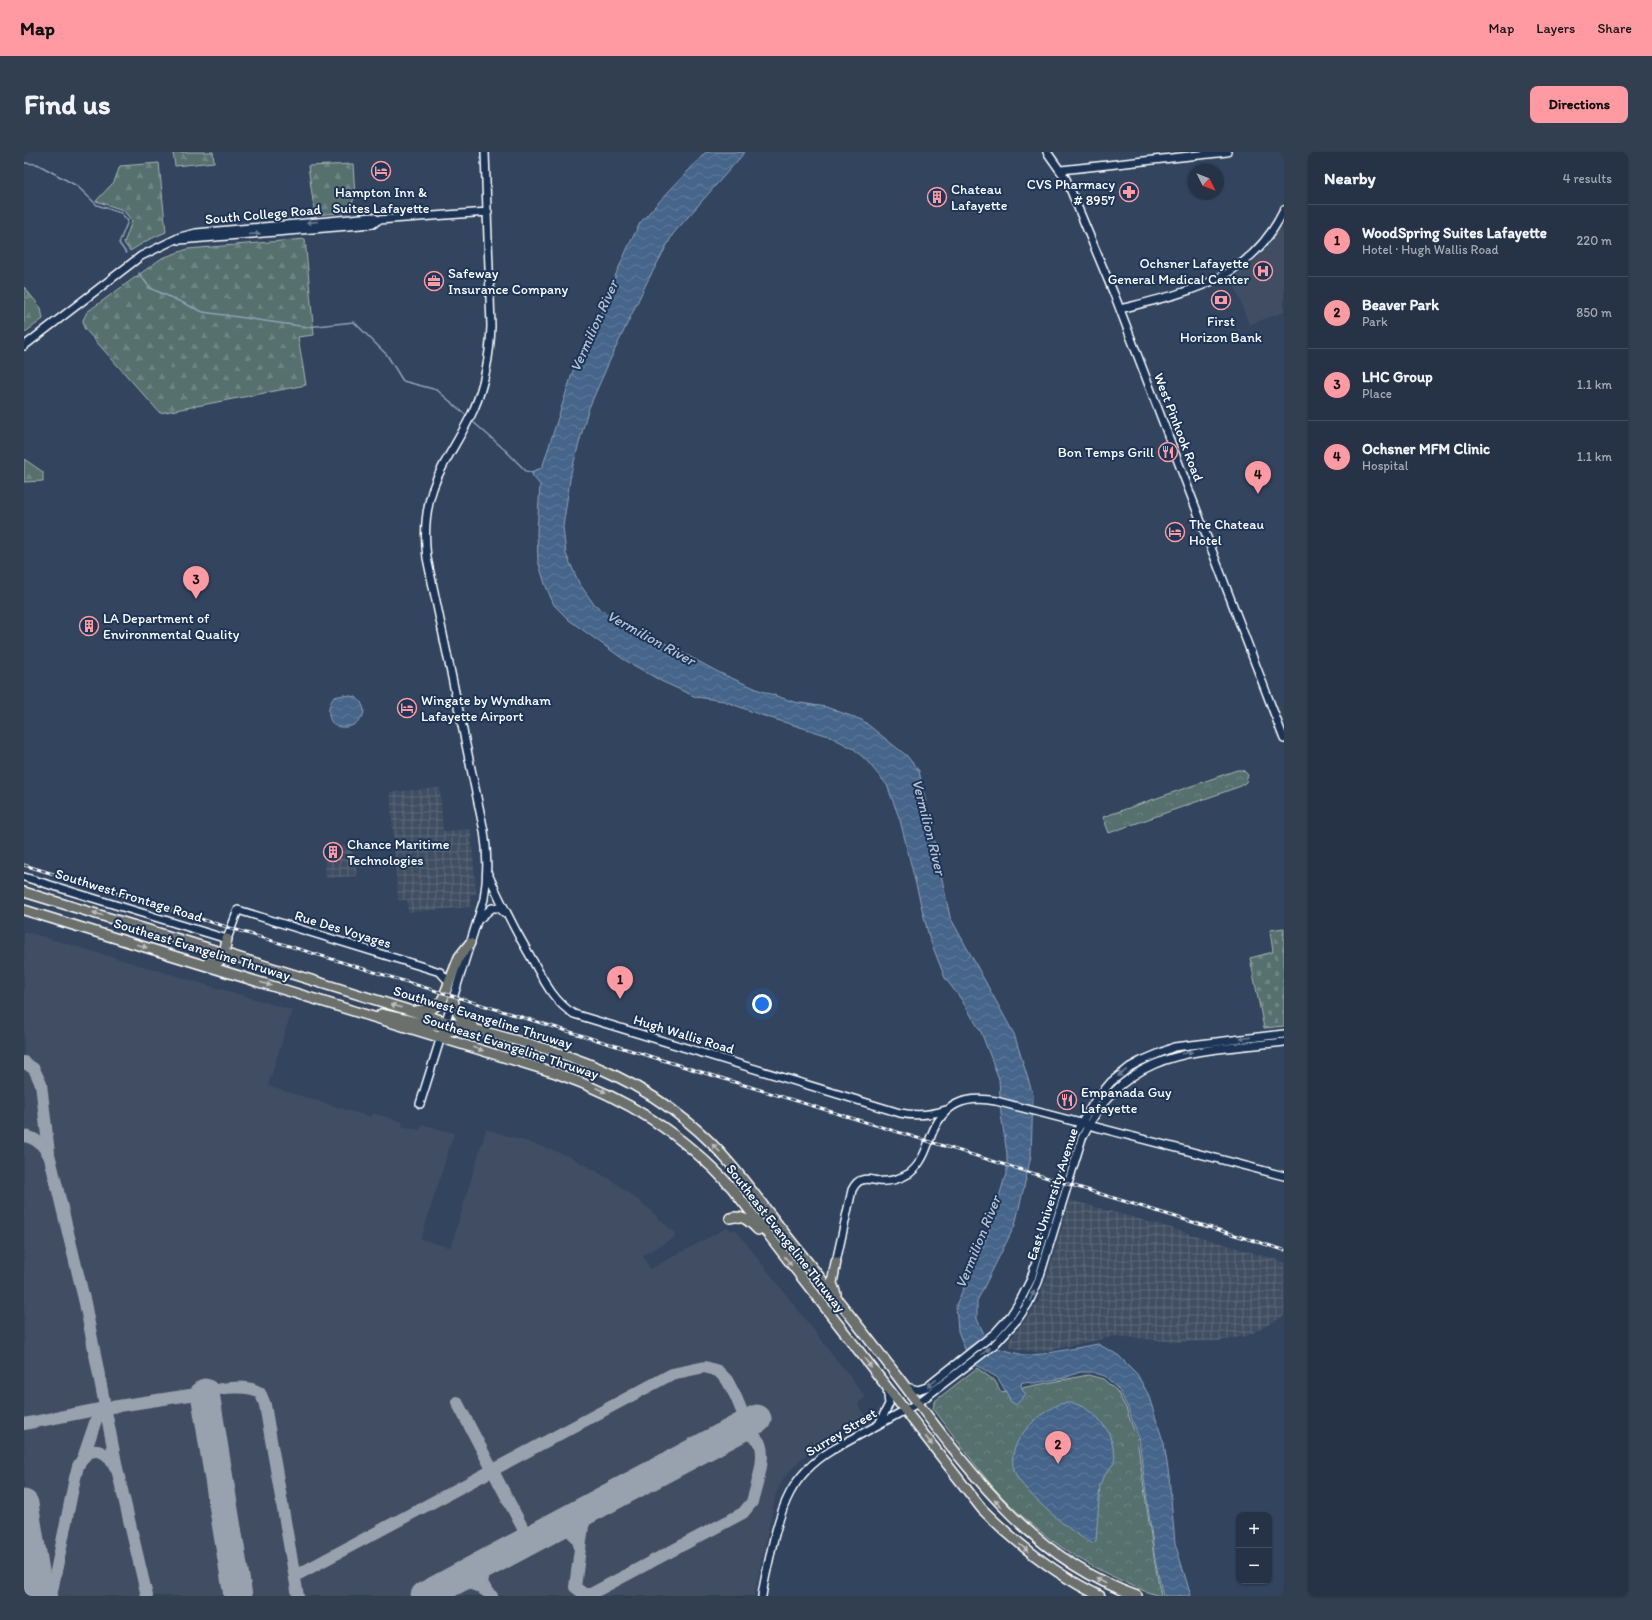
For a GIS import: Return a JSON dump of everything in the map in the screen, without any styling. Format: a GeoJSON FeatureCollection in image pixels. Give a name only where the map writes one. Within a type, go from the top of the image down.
{"type":"FeatureCollection","features":[{"type":"Feature","properties":{"kind":"highway","name":"Southwest Evangeline Thruway"},"geometry":{"type":"LineString","coordinates":[[24,892],[413,1011],[444,1029],[478,1030],[556,1053],[598,1068],[631,1084],[654,1097],[688,1123],[717,1149],[737,1171],[845,1309]]}},
{"type":"Feature","properties":{"kind":"highway","name":"Southeast Evangeline Thruway"},"geometry":{"type":"LineString","coordinates":[[24,910],[346,1008],[444,1029],[603,1091],[666,1128],[698,1154],[721,1177],[746,1206],[971,1497],[1006,1533],[1054,1571],[1100,1596]]}},
{"type":"Feature","properties":{"kind":"highway"},"geometry":{"type":"LineString","coordinates":[[206,947],[222,944],[227,939]]}},
{"type":"Feature","properties":{"kind":"highway"},"geometry":{"type":"LineString","coordinates":[[196,963],[218,963],[222,959],[227,939]]}},
{"type":"Feature","properties":{"kind":"highway"},"geometry":{"type":"LineString","coordinates":[[413,1011],[433,1008],[442,1001],[458,957],[470,943]]}},
{"type":"Feature","properties":{"kind":"highway"},"geometry":{"type":"LineString","coordinates":[[453,999],[455,1009],[459,1017],[468,1024],[501,1037]]}},
{"type":"Feature","properties":{"kind":"highway"},"geometry":{"type":"LineString","coordinates":[[346,1008],[396,1017],[444,1029]]}},
{"type":"Feature","properties":{"kind":"highway"},"geometry":{"type":"LineString","coordinates":[[770,1214],[756,1202],[752,1202],[730,1218],[738,1217],[746,1219],[778,1249]]}},
{"type":"Feature","properties":{"kind":"highway"},"geometry":{"type":"LineString","coordinates":[[756,1220],[755,1215],[757,1212],[770,1214]]}},
{"type":"Feature","properties":{"kind":"highway"},"geometry":{"type":"LineString","coordinates":[[814,1270],[822,1274],[829,1273],[836,1262]]}},
{"type":"Feature","properties":{"kind":"highway"},"geometry":{"type":"LineString","coordinates":[[836,1262],[832,1283],[833,1288],[845,1309]]}},
{"type":"Feature","properties":{"kind":"highway","name":"Southeast Evangeline Thruway"},"geometry":{"type":"LineString","coordinates":[[845,1309],[918,1403]]}},
{"type":"Feature","properties":{"kind":"highway"},"geometry":{"type":"LineString","coordinates":[[918,1403],[998,1502],[1019,1523],[1054,1552],[1070,1563],[1102,1581],[1137,1596]]}},
{"type":"Feature","properties":{"kind":"main road"},"geometry":{"type":"LineString","coordinates":[[420,1104],[484,899],[488,874],[484,831],[427,558],[426,543],[426,516],[433,487],[442,466],[466,426],[474,409],[485,371],[491,336],[485,152]]}},
{"type":"Feature","properties":{"kind":"main road","name":"West Pinhook Road"},"geometry":{"type":"LineString","coordinates":[[1047,152],[1061,170],[1071,191],[1120,309],[1284,740]]}},
{"type":"Feature","properties":{"kind":"main road"},"geometry":{"type":"LineString","coordinates":[[1061,170],[1227,152]]}},
{"type":"Feature","properties":{"kind":"main road"},"geometry":{"type":"LineString","coordinates":[[1120,309],[1191,291],[1224,276],[1258,248],[1274,227],[1284,210]]}},
{"type":"Feature","properties":{"kind":"main road","name":"South College Road"},"geometry":{"type":"LineString","coordinates":[[24,346],[141,256],[174,240],[196,233],[372,217],[378,220],[488,212]]}},
{"type":"Feature","properties":{"kind":"main road","name":"Hugh Wallis Road"},"geometry":{"type":"LineString","coordinates":[[488,874],[506,913],[553,994],[559,1002],[574,1014],[900,1113],[924,1115],[946,1110],[958,1103],[972,1099],[996,1101],[1284,1176]]}},
{"type":"Feature","properties":{"kind":"main road","name":"Southwest Frontage Road"},"geometry":{"type":"LineString","coordinates":[[24,877],[227,939]]}},
{"type":"Feature","properties":{"kind":"main road"},"geometry":{"type":"LineString","coordinates":[[477,921],[492,908],[499,908],[506,913]]}},
{"type":"Feature","properties":{"kind":"main road","name":"Rue Des Voyages"},"geometry":{"type":"LineString","coordinates":[[227,939],[238,910],[440,972]]}},
{"type":"Feature","properties":{"kind":"main road"},"geometry":{"type":"LineString","coordinates":[[440,972],[453,972]]}},
{"type":"Feature","properties":{"kind":"main road"},"geometry":{"type":"LineString","coordinates":[[440,972],[449,982]]}},
{"type":"Feature","properties":{"kind":"main road","name":"East University Avenue"},"geometry":{"type":"LineString","coordinates":[[906,1387],[912,1390],[922,1390],[986,1341],[1005,1323],[1016,1308],[1042,1258],[1078,1150],[1084,1125],[1094,1102],[1116,1078],[1141,1061],[1166,1050],[1183,1046],[1284,1034]]}},
{"type":"Feature","properties":{"kind":"main road","name":"East University Avenue"},"geometry":{"type":"LineString","coordinates":[[1084,1125],[1103,1102],[1123,1082],[1146,1067],[1168,1058],[1186,1053],[1284,1042]]}},
{"type":"Feature","properties":{"kind":"main road"},"geometry":{"type":"LineString","coordinates":[[1166,1050],[1168,1058]]}},
{"type":"Feature","properties":{"kind":"main road"},"geometry":{"type":"LineString","coordinates":[[836,1262],[854,1186],[862,1180],[888,1181],[902,1177],[909,1173],[923,1158],[934,1127],[946,1110]]}},
{"type":"Feature","properties":{"kind":"main road"},"geometry":{"type":"LineString","coordinates":[[924,1115],[932,1119],[934,1127]]}},
{"type":"Feature","properties":{"kind":"main road","name":"East University Avenue"},"geometry":{"type":"LineString","coordinates":[[905,1410],[918,1403],[960,1371],[995,1344],[1011,1329],[1028,1304],[1038,1282],[1042,1258]]}},
{"type":"Feature","properties":{"kind":"main road"},"geometry":{"type":"LineString","coordinates":[[878,1425],[889,1404],[887,1387]]}},
{"type":"Feature","properties":{"kind":"main road","name":"Surrey Street"},"geometry":{"type":"LineString","coordinates":[[762,1596],[781,1512],[786,1498],[806,1469],[822,1456],[905,1410]]}},
{"type":"Feature","properties":{"kind":"shaded area","name":"Ochsner Lafayette General Medical Center"},"geometry":{"type":"Polygon","coordinates":[[[1281,227],[1284,235],[1284,312],[1249,325],[1232,279],[1251,264],[1272,241],[1281,227]]]}},
{"type":"Feature","properties":{"kind":"shaded area"},"geometry":{"type":"Polygon","coordinates":[[[440,788],[443,831],[471,829],[476,894],[470,895],[471,907],[408,912],[407,900],[398,900],[390,792],[440,788]]]}},
{"type":"Feature","properties":{"kind":"shaded area"},"geometry":{"type":"Polygon","coordinates":[[[349,845],[355,857],[357,876],[326,878],[324,847],[349,845]]]}},
{"type":"Feature","properties":{"kind":"shaded area"},"geometry":{"type":"Polygon","coordinates":[[[24,931],[292,1010],[268,1086],[371,1117],[373,1113],[403,1122],[402,1126],[420,1130],[422,1124],[454,1133],[421,1239],[447,1247],[451,1246],[486,1129],[571,1157],[613,1181],[647,1207],[675,1233],[674,1238],[643,1255],[650,1269],[728,1227],[731,1231],[735,1229],[866,1397],[858,1403],[867,1418],[823,1441],[799,1461],[784,1478],[776,1494],[754,1596],[24,1596],[24,931]]]}},
{"type":"Feature","properties":{"kind":"shaded area"},"geometry":{"type":"Polygon","coordinates":[[[1070,1200],[1171,1228],[1284,1262],[1284,1316],[1247,1336],[1219,1341],[1176,1342],[1116,1336],[1041,1352],[1021,1350],[1011,1347],[1008,1342],[1031,1313],[1039,1300],[1070,1200]]]}},
{"type":"Feature","properties":{"kind":"green space"},"geometry":{"type":"Polygon","coordinates":[[[173,152],[213,152],[214,162],[175,166],[173,152]]]}},
{"type":"Feature","properties":{"kind":"green space"},"geometry":{"type":"Polygon","coordinates":[[[159,163],[166,232],[148,240],[130,251],[124,243],[132,221],[123,210],[96,201],[114,182],[120,166],[159,163]]]}},
{"type":"Feature","properties":{"kind":"green space"},"geometry":{"type":"Polygon","coordinates":[[[353,164],[355,195],[349,212],[315,215],[308,166],[353,164]]]}},
{"type":"Feature","properties":{"kind":"green space"},"geometry":{"type":"Polygon","coordinates":[[[305,239],[314,335],[298,337],[306,385],[160,413],[84,328],[83,320],[87,312],[162,258],[188,249],[305,239]]]}},
{"type":"Feature","properties":{"kind":"green space"},"geometry":{"type":"Polygon","coordinates":[[[24,287],[41,308],[43,319],[24,333],[24,287]]]}},
{"type":"Feature","properties":{"kind":"green space"},"geometry":{"type":"Polygon","coordinates":[[[24,459],[43,472],[43,481],[24,482],[24,459]]]}},
{"type":"Feature","properties":{"kind":"green space"},"geometry":{"type":"Polygon","coordinates":[[[1237,770],[1243,770],[1248,775],[1246,782],[1241,786],[1109,833],[1103,817],[1237,770]]]}},
{"type":"Feature","properties":{"kind":"green space"},"geometry":{"type":"Polygon","coordinates":[[[1284,928],[1284,1026],[1264,1028],[1250,958],[1273,952],[1270,930],[1284,928]]]}},
{"type":"Feature","properties":{"kind":"green space"},"geometry":{"type":"Polygon","coordinates":[[[977,1368],[995,1381],[1001,1392],[1088,1375],[1103,1379],[1117,1391],[1126,1408],[1137,1439],[1161,1596],[1144,1591],[1099,1570],[1066,1550],[1035,1528],[994,1488],[933,1408],[935,1401],[977,1368]]]}},
{"type":"Feature","properties":{"kind":"water","name":"Vermilion River"},"geometry":{"type":"Polygon","coordinates":[[[706,152],[745,152],[673,234],[647,282],[610,360],[588,410],[571,473],[563,527],[566,554],[579,583],[593,603],[607,614],[631,628],[668,645],[720,673],[759,690],[794,702],[826,707],[862,720],[907,756],[919,771],[950,917],[1014,1034],[1033,1095],[1031,1156],[1015,1225],[977,1301],[977,1319],[984,1334],[997,1348],[1023,1355],[1043,1354],[1098,1344],[1118,1355],[1137,1374],[1148,1394],[1164,1444],[1169,1476],[1175,1543],[1191,1596],[1163,1596],[1155,1560],[1139,1439],[1128,1408],[1119,1390],[1105,1376],[1092,1372],[1080,1372],[1064,1378],[1034,1383],[1022,1382],[1021,1385],[1023,1391],[1026,1394],[1016,1405],[1010,1401],[998,1378],[975,1364],[965,1349],[958,1331],[956,1305],[987,1237],[1007,1170],[1007,1154],[1001,1114],[999,1079],[981,1032],[961,999],[945,978],[929,937],[900,820],[887,785],[867,761],[854,749],[829,736],[761,715],[724,701],[696,697],[661,681],[623,659],[569,620],[554,605],[545,584],[538,561],[537,532],[540,485],[532,475],[533,471],[542,468],[573,371],[596,326],[616,274],[640,223],[706,152]]]}},
{"type":"Feature","properties":{"kind":"water"},"geometry":{"type":"Polygon","coordinates":[[[344,695],[356,697],[363,706],[364,714],[354,725],[338,727],[332,723],[329,715],[330,706],[334,697],[344,695]]]}},
{"type":"Feature","properties":{"kind":"water"},"geometry":{"type":"Polygon","coordinates":[[[1063,1403],[1073,1403],[1084,1407],[1098,1418],[1108,1431],[1115,1456],[1114,1463],[1103,1477],[1100,1485],[1096,1541],[1093,1543],[1063,1524],[1039,1502],[1021,1482],[1016,1475],[1013,1466],[1015,1448],[1024,1432],[1030,1425],[1037,1418],[1055,1406],[1063,1403]]]}},
{"type":"Feature","properties":{"kind":"waterway"},"geometry":{"type":"LineString","coordinates":[[24,163],[37,164],[77,186],[97,205],[121,213],[128,221],[119,243],[126,253]]}},
{"type":"Feature","properties":{"kind":"waterway"},"geometry":{"type":"LineString","coordinates":[[139,273],[150,288],[203,312],[307,327],[354,322],[387,355],[403,381],[437,390],[467,416]]}},
{"type":"Feature","properties":{"kind":"waterway"},"geometry":{"type":"LineString","coordinates":[[471,420],[526,471],[533,473]]}},
{"type":"Feature","properties":{"kind":"taxiway"},"geometry":{"type":"LineString","coordinates":[[24,1062],[34,1069],[41,1084],[49,1153]]}},
{"type":"Feature","properties":{"kind":"taxiway"},"geometry":{"type":"LineString","coordinates":[[24,1136],[40,1143],[50,1158],[85,1303],[118,1473],[147,1596]]}},
{"type":"Feature","properties":{"kind":"taxiway"},"geometry":{"type":"LineString","coordinates":[[295,1576],[672,1374],[705,1367],[718,1371],[727,1380],[743,1414],[738,1429],[757,1439],[762,1452],[759,1479],[752,1502],[743,1513],[587,1596]]}},
{"type":"Feature","properties":{"kind":"taxiway"},"geometry":{"type":"LineString","coordinates":[[197,1394],[201,1395],[206,1400],[211,1392],[221,1389],[243,1388],[256,1390],[260,1393],[265,1405],[298,1596]]}},
{"type":"Feature","properties":{"kind":"taxiway"},"geometry":{"type":"LineString","coordinates":[[24,1424],[105,1408],[203,1393]]}},
{"type":"Feature","properties":{"kind":"taxiway"},"geometry":{"type":"LineString","coordinates":[[457,1402],[529,1540]]}},
{"type":"Feature","properties":{"kind":"taxiway"},"geometry":{"type":"LineString","coordinates":[[51,1596],[78,1466],[83,1458],[98,1414],[105,1408]]}},
{"type":"Feature","properties":{"kind":"taxiway"},"geometry":{"type":"LineString","coordinates":[[83,1458],[92,1452],[101,1452],[109,1458],[115,1467]]}},
{"type":"Feature","properties":{"kind":"taxiway"},"geometry":{"type":"LineString","coordinates":[[591,1594],[584,1594],[575,1587],[583,1526],[588,1513],[596,1505]]}},
{"type":"Feature","properties":{"kind":"taxiway"},"geometry":{"type":"LineString","coordinates":[[552,1528],[568,1529],[577,1538],[580,1547]]}},
{"type":"Feature","properties":{"kind":"taxiway"},"geometry":{"type":"LineString","coordinates":[[488,1592],[483,1584],[482,1577],[489,1562]]}},
{"type":"Feature","properties":{"kind":"taxiway"},"geometry":{"type":"LineString","coordinates":[[448,1583],[461,1582],[472,1584],[481,1588],[492,1596]]}},
{"type":"Feature","properties":{"kind":"runway"},"geometry":{"type":"LineString","coordinates":[[205,1393],[238,1596]]}},
{"type":"Feature","properties":{"kind":"runway"},"geometry":{"type":"LineString","coordinates":[[425,1596],[757,1419]]}},
{"type":"Feature","properties":{"kind":"runway"},"geometry":{"type":"LineString","coordinates":[[24,1504],[39,1596]]}},
{"type":"Feature","properties":{"kind":"railway"},"geometry":{"type":"LineString","coordinates":[[24,865],[1284,1250]]}},
{"type":"Feature","properties":{"kind":"place","name":"Hampton Inn & Suites Lafayette"},"geometry":{"type":"Point","coordinates":[381,171]}},
{"type":"Feature","properties":{"kind":"place","name":"CVS Pharmacy # 8957"},"geometry":{"type":"Point","coordinates":[1129,192]}},
{"type":"Feature","properties":{"kind":"place","name":"Chateau Lafayette"},"geometry":{"type":"Point","coordinates":[937,197]}},
{"type":"Feature","properties":{"kind":"place","name":"Ochsner Lafayette General Medical Center"},"geometry":{"type":"Point","coordinates":[1263,271]}},
{"type":"Feature","properties":{"kind":"place","name":"Safeway Insurance Company"},"geometry":{"type":"Point","coordinates":[434,281]}},
{"type":"Feature","properties":{"kind":"place","name":"First Horizon Bank"},"geometry":{"type":"Point","coordinates":[1221,300]}},
{"type":"Feature","properties":{"kind":"place","name":"Bon Temps Grill"},"geometry":{"type":"Point","coordinates":[1168,452]}},
{"type":"Feature","properties":{"kind":"place","name":"Ochsner MFM Clinic"},"geometry":{"type":"Point","coordinates":[1258,494]}},
{"type":"Feature","properties":{"kind":"place","name":"The Chateau Hotel"},"geometry":{"type":"Point","coordinates":[1175,532]}},
{"type":"Feature","properties":{"kind":"place","name":"LHC Group"},"geometry":{"type":"Point","coordinates":[196,599]}},
{"type":"Feature","properties":{"kind":"place","name":"LA Department of Environmental Quality"},"geometry":{"type":"Point","coordinates":[89,626]}},
{"type":"Feature","properties":{"kind":"place","name":"Wingate by Wyndham Lafayette Airport"},"geometry":{"type":"Point","coordinates":[407,708]}},
{"type":"Feature","properties":{"kind":"place","name":"Chance Maritime Technologies"},"geometry":{"type":"Point","coordinates":[333,852]}},
{"type":"Feature","properties":{"kind":"place","name":"WoodSpring Suites Lafayette"},"geometry":{"type":"Point","coordinates":[620,999]}},
{"type":"Feature","properties":{"kind":"place","name":"Empanada Guy Lafayette"},"geometry":{"type":"Point","coordinates":[1067,1100]}},
{"type":"Feature","properties":{"kind":"place","name":"Beaver Park"},"geometry":{"type":"Point","coordinates":[1058,1464]}}]}
